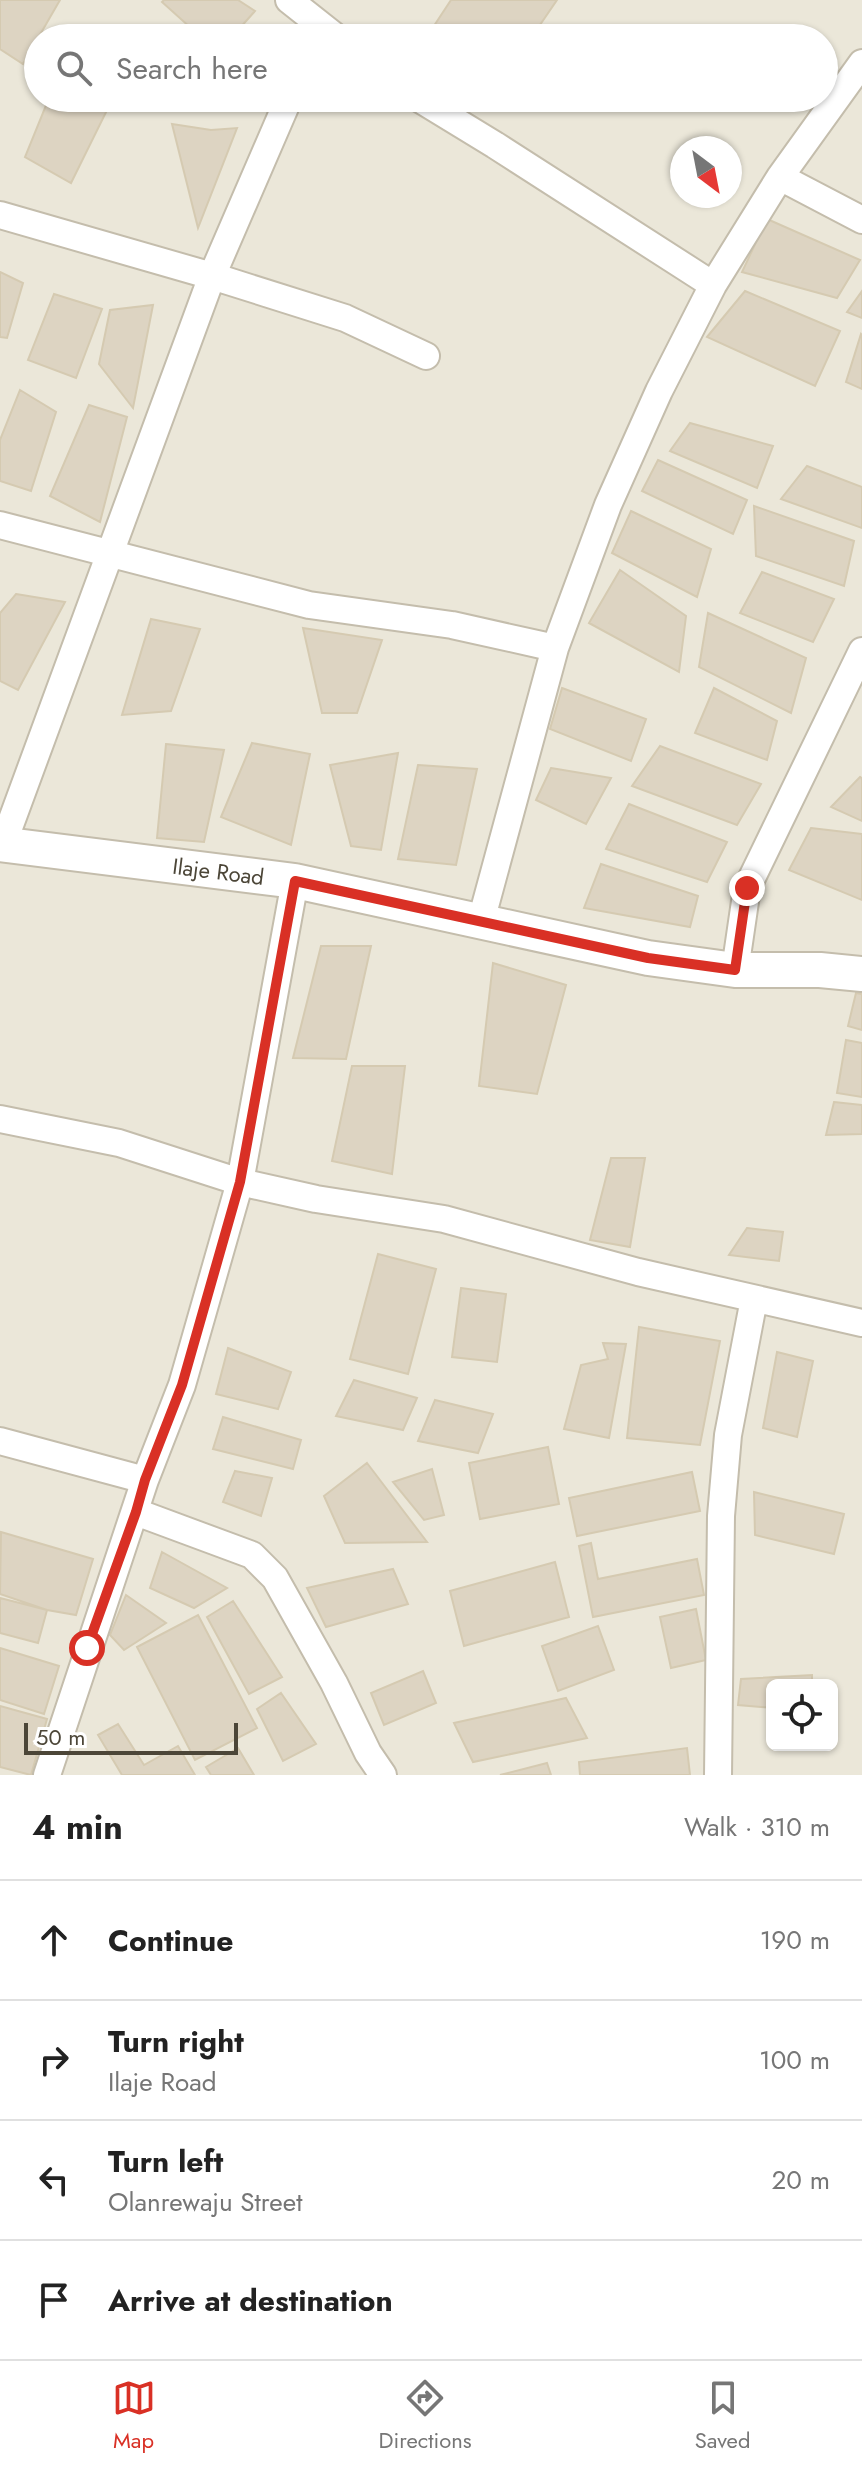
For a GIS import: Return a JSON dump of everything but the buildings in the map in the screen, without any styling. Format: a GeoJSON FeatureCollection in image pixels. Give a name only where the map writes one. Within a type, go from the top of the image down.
{"type":"FeatureCollection","features":[{"type":"Feature","properties":{"kind":"street"},"geometry":{"type":"LineString","coordinates":[[289,0],[314,24]]}},
{"type":"Feature","properties":{"kind":"street"},"geometry":{"type":"LineString","coordinates":[[838,96],[862,63]]}},
{"type":"Feature","properties":{"kind":"street"},"geometry":{"type":"LineString","coordinates":[[1,844],[212,276],[283,112]]}},
{"type":"Feature","properties":{"kind":"street"},"geometry":{"type":"LineString","coordinates":[[441,112],[713,285]]}},
{"type":"Feature","properties":{"kind":"street"},"geometry":{"type":"LineString","coordinates":[[481,921],[555,648],[608,505],[659,391],[713,285],[780,177],[827,112]]}},
{"type":"Feature","properties":{"kind":"street"},"geometry":{"type":"LineString","coordinates":[[780,177],[862,220]]}},
{"type":"Feature","properties":{"kind":"street"},"geometry":{"type":"LineString","coordinates":[[0,215],[345,318],[426,356]]}},
{"type":"Feature","properties":{"kind":"street"},"geometry":{"type":"LineString","coordinates":[[0,525],[309,605],[452,625],[555,648]]}},
{"type":"Feature","properties":{"kind":"street"},"geometry":{"type":"LineString","coordinates":[[735,970],[747,888],[862,651]]}},
{"type":"Feature","properties":{"kind":"street","name":"Ilaje Road"},"geometry":{"type":"LineString","coordinates":[[1,844],[295,881],[648,958],[735,970],[820,970],[862,974]]}},
{"type":"Feature","properties":{"kind":"street"},"geometry":{"type":"LineString","coordinates":[[47,1775],[145,1480],[182,1385],[240,1182],[295,881]]}},
{"type":"Feature","properties":{"kind":"street"},"geometry":{"type":"LineString","coordinates":[[0,1119],[119,1143],[240,1182],[316,1199],[444,1219],[638,1272],[862,1323]]}},
{"type":"Feature","properties":{"kind":"street"},"geometry":{"type":"LineString","coordinates":[[718,1775],[721,1516],[728,1435],[754,1299]]}},
{"type":"Feature","properties":{"kind":"street"},"geometry":{"type":"LineString","coordinates":[[0,1441],[145,1480]]}},
{"type":"Feature","properties":{"kind":"street"},"geometry":{"type":"LineString","coordinates":[[136,1512],[252,1555],[275,1578],[334,1683],[368,1753],[383,1775]]}},
{"type":"Feature","properties":{"kind":"shaded area"},"geometry":{"type":"Polygon","coordinates":[[[0,0],[862,0],[862,1775],[0,1775],[0,0]]]}},
{"type":"Feature","properties":{"kind":"route"},"geometry":{"type":"LineString","coordinates":[[87,1648],[145,1480],[182,1385],[240,1182],[295,881],[648,958],[735,970],[747,888]]}}]}
